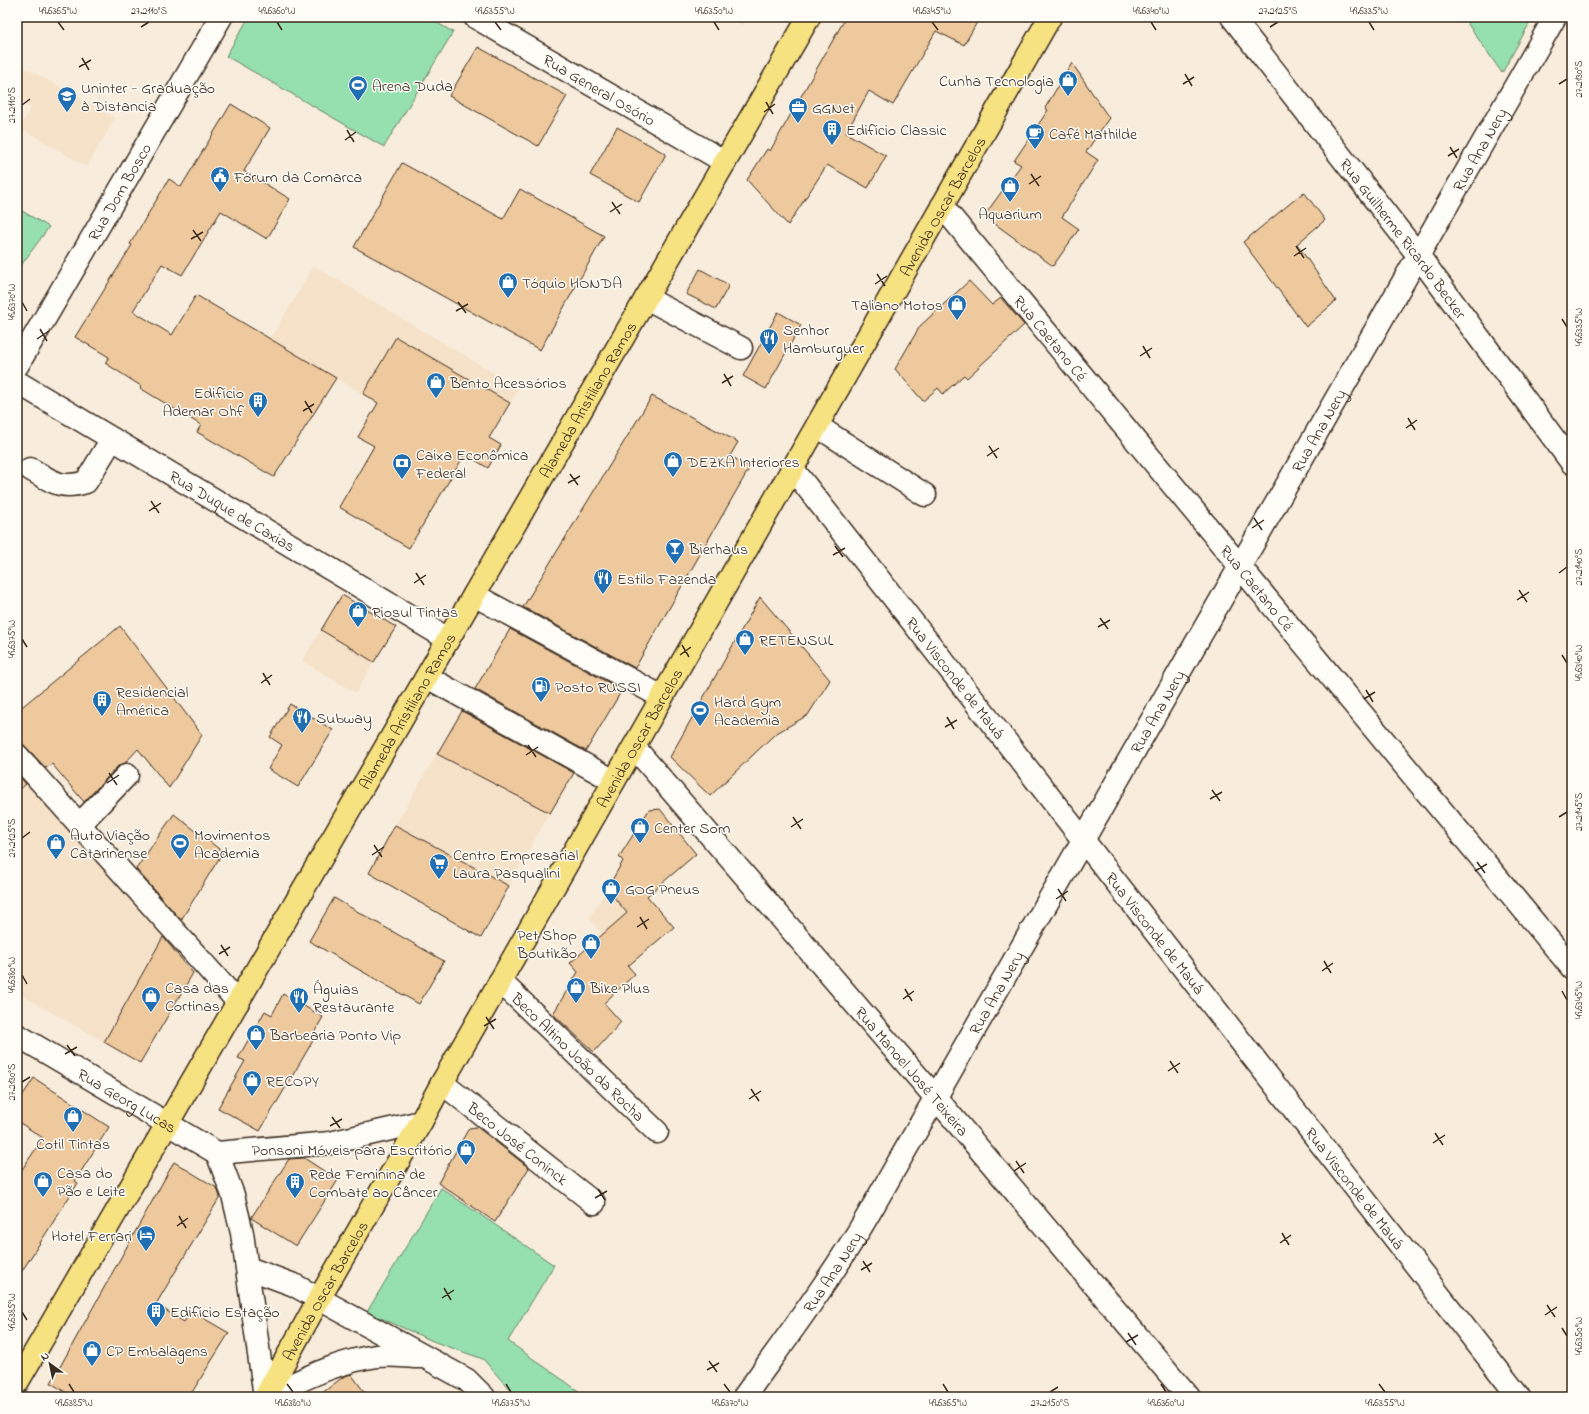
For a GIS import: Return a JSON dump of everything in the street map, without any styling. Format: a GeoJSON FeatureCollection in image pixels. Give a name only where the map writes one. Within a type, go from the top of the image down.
{"type":"FeatureCollection","features":[{"type":"Feature","properties":{"kind":"main road","name":"Alameda Aristiliano Ramos"},"geometry":{"type":"LineString","coordinates":[[17,1383],[809,17]]}},
{"type":"Feature","properties":{"kind":"main road","name":"Avenida Oscar Barcelos"},"geometry":{"type":"LineString","coordinates":[[265,1397],[319,1299],[1050,17]]}},
{"type":"Feature","properties":{"kind":"street","name":"Rua Dom Bosco"},"geometry":{"type":"LineString","coordinates":[[17,366],[221,17]]}},
{"type":"Feature","properties":{"kind":"street","name":"Rua General Osório"},"geometry":{"type":"LineString","coordinates":[[475,17],[725,162]]}},
{"type":"Feature","properties":{"kind":"street","name":"Rua Guilherme Ricardo Becker"},"geometry":{"type":"LineString","coordinates":[[1232,17],[1418,255],[1572,463]]}},
{"type":"Feature","properties":{"kind":"street","name":"Rua Ana Nery"},"geometry":{"type":"LineString","coordinates":[[744,1397],[849,1249],[1555,17]]}},
{"type":"Feature","properties":{"kind":"street","name":"Rua Caetano Cé"},"geometry":{"type":"LineString","coordinates":[[942,206],[1572,968]]}},
{"type":"Feature","properties":{"kind":"street"},"geometry":{"type":"LineString","coordinates":[[646,298],[741,348]]}},
{"type":"Feature","properties":{"kind":"street","name":"Rua Duque de Caxias"},"geometry":{"type":"LineString","coordinates":[[17,382],[448,639]]}},
{"type":"Feature","properties":{"kind":"street"},"geometry":{"type":"LineString","coordinates":[[817,426],[925,495]]}},
{"type":"Feature","properties":{"kind":"street"},"geometry":{"type":"LineString","coordinates":[[30,469],[58,484],[73,486],[86,482],[112,439]]}},
{"type":"Feature","properties":{"kind":"street","name":"Rua Visconde de Mauá"},"geometry":{"type":"LineString","coordinates":[[792,468],[1519,1397]]}},
{"type":"Feature","properties":{"kind":"street"},"geometry":{"type":"LineString","coordinates":[[474,595],[662,697]]}},
{"type":"Feature","properties":{"kind":"street"},"geometry":{"type":"LineString","coordinates":[[427,677],[614,781]]}},
{"type":"Feature","properties":{"kind":"street","name":"Rua Manoel José Teixeira"},"geometry":{"type":"LineString","coordinates":[[634,747],[936,1098],[1189,1397]]}},
{"type":"Feature","properties":{"kind":"street"},"geometry":{"type":"LineString","coordinates":[[17,755],[238,1002]]}},
{"type":"Feature","properties":{"kind":"street"},"geometry":{"type":"LineString","coordinates":[[80,824],[127,775]]}},
{"type":"Feature","properties":{"kind":"street","name":"Beco Altino João da Rocha"},"geometry":{"type":"LineString","coordinates":[[500,981],[657,1132]]}},
{"type":"Feature","properties":{"kind":"street","name":"Rua Georg Lucas"},"geometry":{"type":"LineString","coordinates":[[17,1035],[217,1153]]}},
{"type":"Feature","properties":{"kind":"street","name":"Beco José Coninck"},"geometry":{"type":"LineString","coordinates":[[442,1083],[594,1203]]}},
{"type":"Feature","properties":{"kind":"street"},"geometry":{"type":"LineString","coordinates":[[421,1122],[330,1143],[217,1153],[233,1195],[242,1233],[265,1397],[315,1373],[347,1362],[379,1356],[425,1358]]}},
{"type":"Feature","properties":{"kind":"street"},"geometry":{"type":"LineString","coordinates":[[248,1268],[294,1285],[466,1380],[484,1397]]}},
{"type":"Feature","properties":{"kind":"shaded area"},"geometry":{"type":"Polygon","coordinates":[[[731,17],[747,17],[742,27],[731,17]]]}},
{"type":"Feature","properties":{"kind":"shaded area","name":"Uninter - Graduação à Distancia"},"geometry":{"type":"Polygon","coordinates":[[[17,63],[115,118],[87,167],[20,128],[31,108],[17,100],[17,63]]]}},
{"type":"Feature","properties":{"kind":"shaded area"},"geometry":{"type":"Polygon","coordinates":[[[314,266],[519,388],[489,438],[501,445],[488,468],[270,339],[314,266]]]}},
{"type":"Feature","properties":{"kind":"shaded area"},"geometry":{"type":"Polygon","coordinates":[[[321,630],[374,662],[356,693],[302,661],[321,630]]]}},
{"type":"Feature","properties":{"kind":"shaded area"},"geometry":{"type":"Polygon","coordinates":[[[437,754],[550,813],[509,886],[395,825],[437,754]]]}},
{"type":"Feature","properties":{"kind":"shaded area","name":"Auto Viação Catarinense"},"geometry":{"type":"Polygon","coordinates":[[[17,770],[163,937],[104,1042],[17,993],[17,770]]]}},
{"type":"Feature","properties":{"kind":"shaded area"},"geometry":{"type":"Polygon","coordinates":[[[620,866],[674,927],[630,964],[589,919],[620,866]]]}},
{"type":"Feature","properties":{"kind":"green space","name":"Arena Duda"},"geometry":{"type":"Polygon","coordinates":[[[249,17],[427,17],[453,32],[384,147],[226,56],[249,17]]]}},
{"type":"Feature","properties":{"kind":"green space"},"geometry":{"type":"Polygon","coordinates":[[[1463,17],[1533,17],[1502,73],[1463,17]]]}},
{"type":"Feature","properties":{"kind":"green space"},"geometry":{"type":"Polygon","coordinates":[[[17,208],[49,227],[17,271],[17,208]]]}},
{"type":"Feature","properties":{"kind":"green space"},"geometry":{"type":"Polygon","coordinates":[[[441,1188],[554,1265],[508,1341],[587,1397],[516,1397],[483,1359],[435,1342],[367,1312],[441,1188]]]}},
{"type":"Feature","properties":{"kind":"building"},"geometry":{"type":"Polygon","coordinates":[[[846,17],[980,17],[964,45],[936,31],[893,105],[869,91],[846,133],[886,156],[868,188],[827,165],[788,225],[747,180],[767,149],[770,151],[846,17]]]}},
{"type":"Feature","properties":{"kind":"building"},"geometry":{"type":"Polygon","coordinates":[[[478,47],[567,96],[538,146],[449,96],[478,47]]]}},
{"type":"Feature","properties":{"kind":"building"},"geometry":{"type":"Polygon","coordinates":[[[1072,63],[1109,118],[1086,152],[1098,160],[1062,217],[1079,229],[1053,266],[984,216],[1021,165],[1014,161],[1048,110],[1045,108],[1072,63]]]}},
{"type":"Feature","properties":{"kind":"building"},"geometry":{"type":"Polygon","coordinates":[[[231,104],[270,128],[244,171],[290,199],[267,239],[221,211],[182,275],[162,264],[133,311],[172,335],[196,295],[336,378],[274,477],[197,432],[201,425],[140,388],[141,386],[105,363],[109,357],[75,337],[132,245],[130,244],[169,179],[181,187],[231,104]]]}},
{"type":"Feature","properties":{"kind":"building"},"geometry":{"type":"Polygon","coordinates":[[[617,127],[666,154],[639,202],[590,175],[617,127]]]}},
{"type":"Feature","properties":{"kind":"building","name":"Tóquio HONDA"},"geometry":{"type":"Polygon","coordinates":[[[402,163],[503,219],[520,189],[604,236],[540,350],[354,247],[402,163]]]}},
{"type":"Feature","properties":{"kind":"building"},"geometry":{"type":"Polygon","coordinates":[[[1304,192],[1325,220],[1297,244],[1336,301],[1306,327],[1243,242],[1304,192]]]}},
{"type":"Feature","properties":{"kind":"building"},"geometry":{"type":"Polygon","coordinates":[[[700,269],[729,285],[716,309],[686,294],[700,269]]]}},
{"type":"Feature","properties":{"kind":"building"},"geometry":{"type":"Polygon","coordinates":[[[969,281],[992,305],[1001,298],[1024,325],[967,378],[964,375],[943,394],[938,388],[923,401],[895,369],[920,326],[969,281]]]}},
{"type":"Feature","properties":{"kind":"building"},"geometry":{"type":"Polygon","coordinates":[[[778,312],[801,325],[766,389],[743,376],[778,312]]]}},
{"type":"Feature","properties":{"kind":"building"},"geometry":{"type":"Polygon","coordinates":[[[396,337],[510,403],[489,438],[501,445],[488,468],[465,454],[409,548],[339,507],[374,446],[358,437],[378,403],[363,394],[396,337]]]}},
{"type":"Feature","properties":{"kind":"building"},"geometry":{"type":"Polygon","coordinates":[[[652,396],[738,442],[730,456],[750,467],[635,668],[523,607],[652,396]]]}},
{"type":"Feature","properties":{"kind":"building","name":"Riosul Tintas"},"geometry":{"type":"Polygon","coordinates":[[[342,595],[396,627],[374,662],[321,630],[342,595]]]}},
{"type":"Feature","properties":{"kind":"building"},"geometry":{"type":"Polygon","coordinates":[[[760,597],[830,680],[808,715],[775,734],[710,796],[670,757],[760,597]]]}},
{"type":"Feature","properties":{"kind":"building","name":"Residencial América"},"geometry":{"type":"Polygon","coordinates":[[[120,626],[202,735],[169,788],[138,749],[125,763],[118,766],[84,802],[52,764],[46,768],[26,747],[21,743],[17,743],[17,711],[120,626]]]}},
{"type":"Feature","properties":{"kind":"building"},"geometry":{"type":"Polygon","coordinates":[[[510,629],[622,690],[586,751],[475,689],[510,629]]]}},
{"type":"Feature","properties":{"kind":"building","name":"Subway"},"geometry":{"type":"Polygon","coordinates":[[[290,704],[333,730],[298,787],[268,769],[282,745],[270,737],[290,704]]]}},
{"type":"Feature","properties":{"kind":"building"},"geometry":{"type":"Polygon","coordinates":[[[462,711],[574,773],[550,813],[437,754],[462,711]]]}},
{"type":"Feature","properties":{"kind":"building"},"geometry":{"type":"Polygon","coordinates":[[[17,774],[26,784],[17,792],[17,774]]]}},
{"type":"Feature","properties":{"kind":"building"},"geometry":{"type":"Polygon","coordinates":[[[660,809],[696,854],[647,896],[674,927],[628,966],[635,974],[604,1003],[621,1022],[594,1052],[553,1014],[578,972],[570,963],[627,913],[607,889],[623,861],[619,857],[649,810],[660,809]]]}},
{"type":"Feature","properties":{"kind":"building","name":"Movimentos Academia"},"geometry":{"type":"Polygon","coordinates":[[[174,814],[223,852],[181,920],[136,869],[174,814]]]}},
{"type":"Feature","properties":{"kind":"building","name":"Centro Empresarial Laura Pasqualini"},"geometry":{"type":"Polygon","coordinates":[[[395,825],[509,886],[481,938],[369,873],[395,825]]]}},
{"type":"Feature","properties":{"kind":"building"},"geometry":{"type":"Polygon","coordinates":[[[334,898],[444,961],[419,1004],[309,941],[334,898]]]}},
{"type":"Feature","properties":{"kind":"building"},"geometry":{"type":"Polygon","coordinates":[[[163,937],[193,973],[140,1063],[104,1042],[163,937]]]}},
{"type":"Feature","properties":{"kind":"building"},"geometry":{"type":"Polygon","coordinates":[[[283,994],[323,1017],[311,1038],[314,1039],[260,1131],[218,1108],[245,1061],[238,1058],[265,1011],[272,1015],[283,994]]]}},
{"type":"Feature","properties":{"kind":"building"},"geometry":{"type":"Polygon","coordinates":[[[34,1078],[109,1127],[75,1181],[78,1183],[17,1279],[17,1177],[43,1138],[17,1121],[17,1104],[34,1078]]]}},
{"type":"Feature","properties":{"kind":"building"},"geometry":{"type":"Polygon","coordinates":[[[477,1127],[529,1168],[495,1222],[438,1183],[469,1128],[477,1127]]]}},
{"type":"Feature","properties":{"kind":"building","name":"Rede Feminina de Combate ao Câncer"},"geometry":{"type":"Polygon","coordinates":[[[304,1158],[338,1180],[296,1246],[251,1218],[289,1159],[304,1158]]]}},
{"type":"Feature","properties":{"kind":"building"},"geometry":{"type":"Polygon","coordinates":[[[174,1162],[217,1188],[220,1197],[156,1304],[184,1322],[191,1311],[229,1333],[189,1397],[73,1397],[51,1383],[174,1162]]]}},
{"type":"Feature","properties":{"kind":"building"},"geometry":{"type":"Polygon","coordinates":[[[351,1374],[368,1397],[317,1397],[343,1377],[351,1374]]]}},
{"type":"Feature","properties":{"kind":"place","name":"Cunha Tecnologia"},"geometry":{"type":"Point","coordinates":[1068,97]}},
{"type":"Feature","properties":{"kind":"place","name":"Arena Duda"},"geometry":{"type":"Point","coordinates":[358,102]}},
{"type":"Feature","properties":{"kind":"place","name":"Uninter - Graduação à Distancia"},"geometry":{"type":"Point","coordinates":[67,113]}},
{"type":"Feature","properties":{"kind":"place","name":"GGNet"},"geometry":{"type":"Point","coordinates":[798,124]}},
{"type":"Feature","properties":{"kind":"place","name":"Edifício Classic"},"geometry":{"type":"Point","coordinates":[832,146]}},
{"type":"Feature","properties":{"kind":"place","name":"Café Mathilde"},"geometry":{"type":"Point","coordinates":[1035,150]}},
{"type":"Feature","properties":{"kind":"place","name":"Fórum da Comarca"},"geometry":{"type":"Point","coordinates":[220,193]}},
{"type":"Feature","properties":{"kind":"place","name":"Aquarium"},"geometry":{"type":"Point","coordinates":[1010,203]}},
{"type":"Feature","properties":{"kind":"place","name":"Tóquio HONDA"},"geometry":{"type":"Point","coordinates":[508,299]}},
{"type":"Feature","properties":{"kind":"place","name":"Taliano Motos"},"geometry":{"type":"Point","coordinates":[957,321]}},
{"type":"Feature","properties":{"kind":"place","name":"Senhor Hamburguer"},"geometry":{"type":"Point","coordinates":[769,355]}},
{"type":"Feature","properties":{"kind":"place","name":"Bento Acessórios"},"geometry":{"type":"Point","coordinates":[436,399]}},
{"type":"Feature","properties":{"kind":"place","name":"Edifício Ademar Ohf"},"geometry":{"type":"Point","coordinates":[258,418]}},
{"type":"Feature","properties":{"kind":"place","name":"DEZKA Interiores"},"geometry":{"type":"Point","coordinates":[673,478]}},
{"type":"Feature","properties":{"kind":"place","name":"Caixa Econômica Federal"},"geometry":{"type":"Point","coordinates":[402,480]}},
{"type":"Feature","properties":{"kind":"place","name":"Bierhaus"},"geometry":{"type":"Point","coordinates":[675,565]}},
{"type":"Feature","properties":{"kind":"place","name":"Estilo Fazenda"},"geometry":{"type":"Point","coordinates":[603,595]}},
{"type":"Feature","properties":{"kind":"place","name":"Riosul Tintas"},"geometry":{"type":"Point","coordinates":[358,628]}},
{"type":"Feature","properties":{"kind":"place","name":"RETENSUL"},"geometry":{"type":"Point","coordinates":[745,656]}},
{"type":"Feature","properties":{"kind":"place","name":"Posto RUSSI"},"geometry":{"type":"Point","coordinates":[541,703]}},
{"type":"Feature","properties":{"kind":"place","name":"Residencial América"},"geometry":{"type":"Point","coordinates":[102,717]}},
{"type":"Feature","properties":{"kind":"place","name":"Hard Gym Academia"},"geometry":{"type":"Point","coordinates":[700,727]}},
{"type":"Feature","properties":{"kind":"place","name":"Subway"},"geometry":{"type":"Point","coordinates":[302,734]}},
{"type":"Feature","properties":{"kind":"place","name":"Center Som"},"geometry":{"type":"Point","coordinates":[640,844]}},
{"type":"Feature","properties":{"kind":"place","name":"Auto Viação Catarinense"},"geometry":{"type":"Point","coordinates":[56,860]}},
{"type":"Feature","properties":{"kind":"place","name":"Movimentos Academia"},"geometry":{"type":"Point","coordinates":[180,860]}},
{"type":"Feature","properties":{"kind":"place","name":"Centro Empresarial Laura Pasqualini"},"geometry":{"type":"Point","coordinates":[439,880]}},
{"type":"Feature","properties":{"kind":"place","name":"GOG Pneus"},"geometry":{"type":"Point","coordinates":[611,905]}},
{"type":"Feature","properties":{"kind":"place","name":"Pet Shop Boutikão"},"geometry":{"type":"Point","coordinates":[591,960]}},
{"type":"Feature","properties":{"kind":"place","name":"Bike Plus"},"geometry":{"type":"Point","coordinates":[576,1004]}},
{"type":"Feature","properties":{"kind":"place","name":"Casa das Cortinas"},"geometry":{"type":"Point","coordinates":[151,1013]}},
{"type":"Feature","properties":{"kind":"place","name":"Águias Restaurante"},"geometry":{"type":"Point","coordinates":[299,1014]}},
{"type":"Feature","properties":{"kind":"place","name":"Barbearia Ponto Vip"},"geometry":{"type":"Point","coordinates":[256,1051]}},
{"type":"Feature","properties":{"kind":"place","name":"RECOPY"},"geometry":{"type":"Point","coordinates":[252,1097]}},
{"type":"Feature","properties":{"kind":"place","name":"Cotil Tintas"},"geometry":{"type":"Point","coordinates":[73,1133]}},
{"type":"Feature","properties":{"kind":"place","name":"Ponsoni Móveis para Escritório"},"geometry":{"type":"Point","coordinates":[466,1166]}},
{"type":"Feature","properties":{"kind":"place","name":"Casa do Pão e Leite"},"geometry":{"type":"Point","coordinates":[43,1198]}},
{"type":"Feature","properties":{"kind":"place","name":"Rede Feminina de Combate ao Câncer"},"geometry":{"type":"Point","coordinates":[295,1199]}},
{"type":"Feature","properties":{"kind":"place","name":"Hotel Ferrari"},"geometry":{"type":"Point","coordinates":[146,1252]}},
{"type":"Feature","properties":{"kind":"place","name":"Edifício Estação"},"geometry":{"type":"Point","coordinates":[156,1328]}},
{"type":"Feature","properties":{"kind":"place","name":"CP Embalagens"},"geometry":{"type":"Point","coordinates":[92,1367]}}]}
